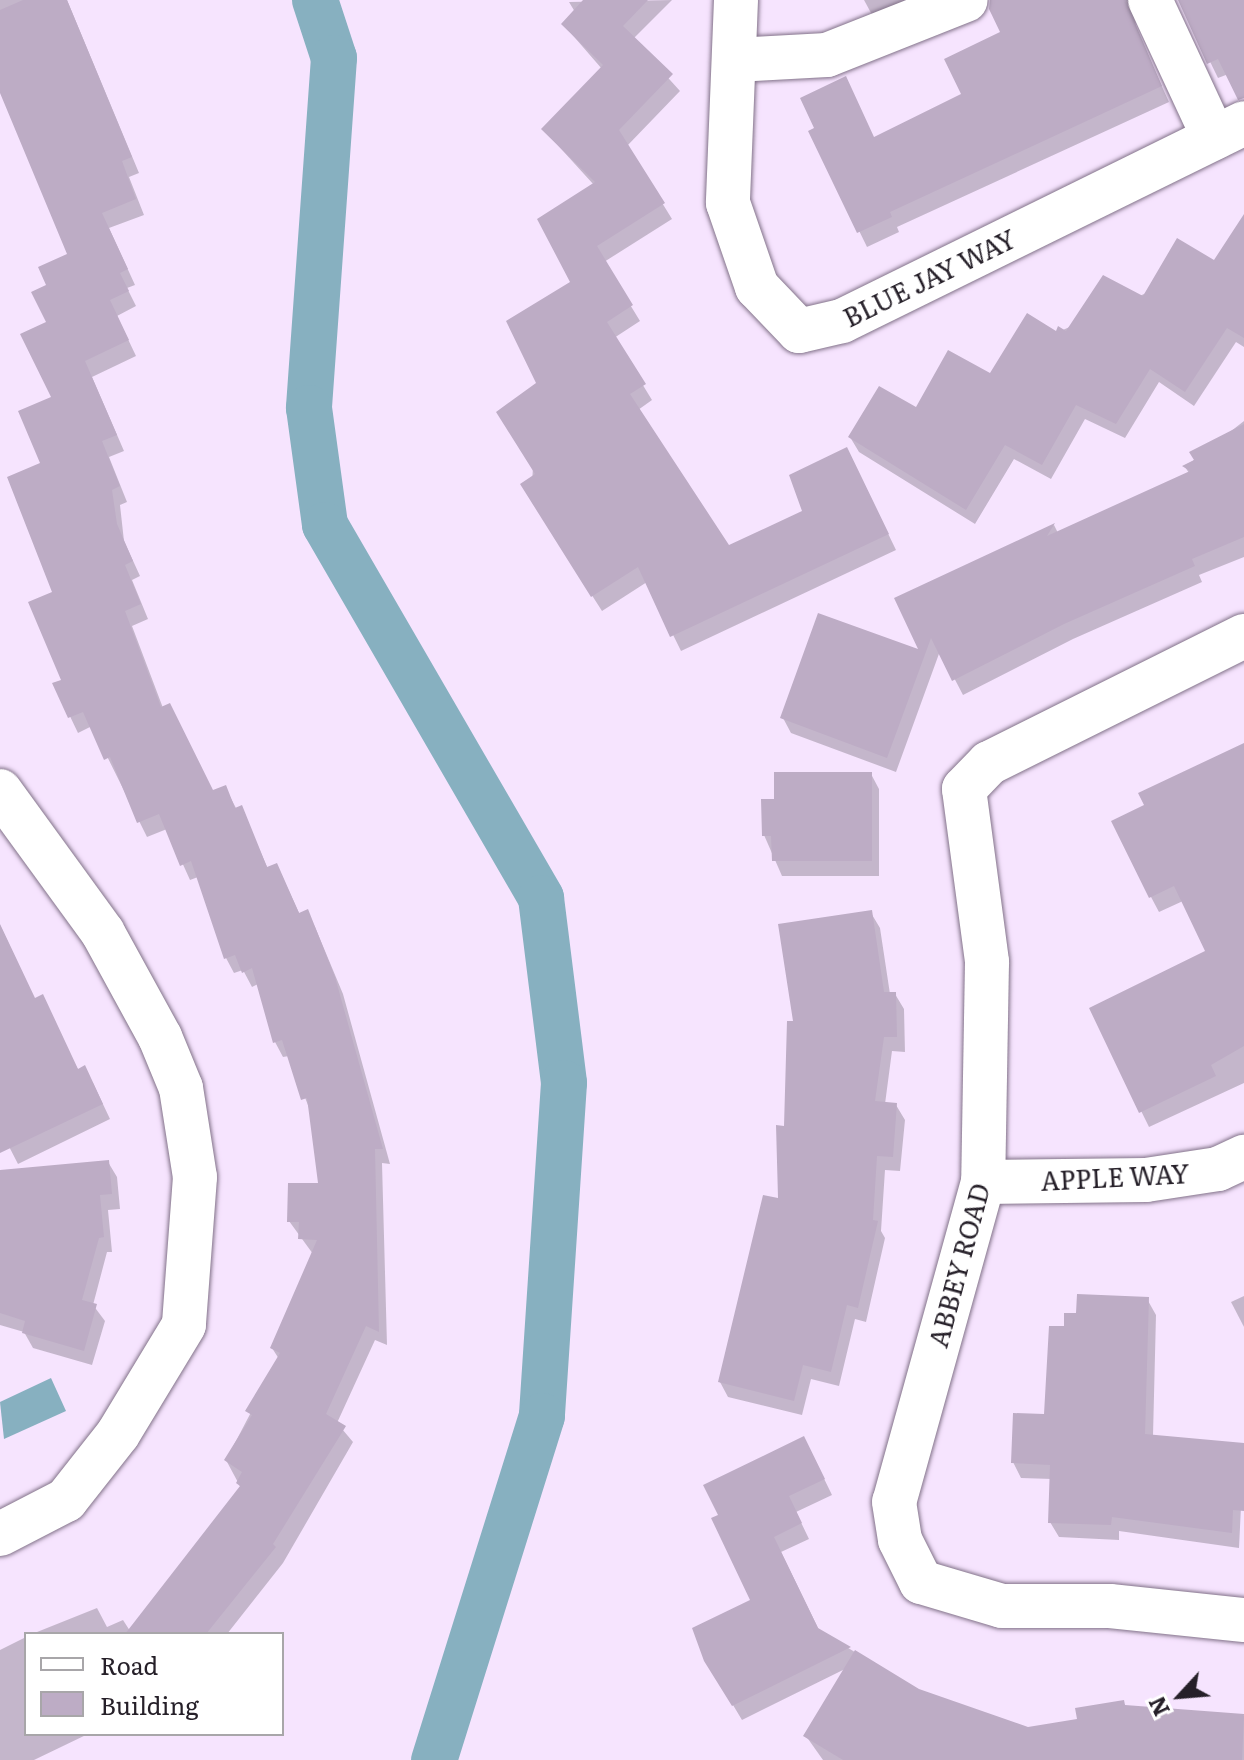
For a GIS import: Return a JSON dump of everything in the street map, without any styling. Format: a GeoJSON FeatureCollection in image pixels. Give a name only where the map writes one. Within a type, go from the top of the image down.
{"type":"FeatureCollection","features":[{"type":"Feature","properties":{"kind":"street","name":"BLUE JAY WAY"},"geometry":{"type":"LineString","coordinates":[[736,0],[728,203],[757,287],[799,331],[842,321],[1229,130]]}},
{"type":"Feature","properties":{"kind":"street"},"geometry":{"type":"LineString","coordinates":[[735,60],[827,55],[966,0]]}},
{"type":"Feature","properties":{"kind":"street"},"geometry":{"type":"LineString","coordinates":[[1150,0],[1229,130]]}},
{"type":"Feature","properties":{"kind":"street","name":"ABBEY ROAD"},"geometry":{"type":"LineString","coordinates":[[1244,636],[989,763],[964,789],[987,962],[983,1182],[894,1502],[900,1540],[921,1582],[1002,1606],[1110,1606],[1244,1620]]}},
{"type":"Feature","properties":{"kind":"street"},"geometry":{"type":"LineString","coordinates":[[0,791],[103,933],[160,1037],[181,1088],[195,1177],[184,1325],[118,1434],[66,1500],[3,1525]]}},
{"type":"Feature","properties":{"kind":"street","name":"APPLE WAY"},"geometry":{"type":"LineString","coordinates":[[983,1182],[1146,1180],[1218,1169],[1244,1157]]}},
{"type":"Feature","properties":{"kind":"water"},"geometry":{"type":"Polygon","coordinates":[[[51,1378],[66,1411],[4,1439],[0,1402],[51,1378]]]}},
{"type":"Feature","properties":{"kind":"building"},"geometry":{"type":"Polygon","coordinates":[[[23,0],[67,0],[132,157],[122,161],[136,199],[102,213],[128,269],[120,273],[129,291],[110,300],[129,340],[85,361],[117,435],[102,441],[120,486],[112,490],[117,524],[133,561],[125,565],[141,604],[125,611],[161,707],[170,703],[213,790],[226,785],[235,808],[242,805],[267,867],[277,863],[299,913],[308,909],[335,977],[383,1149],[375,1149],[379,1332],[366,1326],[326,1414],[346,1426],[273,1544],[276,1547],[208,1632],[127,1632],[240,1486],[236,1483],[242,1472],[224,1460],[252,1415],[245,1411],[280,1353],[270,1348],[317,1240],[298,1239],[299,1222],[287,1222],[288,1183],[318,1183],[307,1098],[301,1100],[282,1040],[273,1043],[252,968],[242,973],[235,955],[224,959],[191,861],[180,866],[159,814],[137,823],[110,757],[104,760],[83,712],[68,718],[52,683],[61,680],[28,602],[52,592],[7,477],[40,463],[18,411],[51,397],[20,334],[46,322],[31,292],[46,285],[38,267],[67,254],[0,93],[0,10],[23,0]]]}},
{"type":"Feature","properties":{"kind":"building"},"geometry":{"type":"Polygon","coordinates":[[[583,0],[648,0],[623,26],[673,74],[619,130],[665,203],[597,246],[633,305],[607,322],[646,384],[630,394],[729,545],[802,511],[789,475],[847,447],[889,534],[670,637],[638,567],[591,597],[520,484],[535,474],[496,412],[536,383],[506,321],[570,282],[537,219],[595,182],[541,129],[603,65],[561,24],[583,0]]]}},
{"type":"Feature","properties":{"kind":"building"},"geometry":{"type":"Polygon","coordinates":[[[990,0],[1125,0],[1162,86],[890,212],[892,217],[857,233],[808,131],[814,128],[800,98],[846,76],[874,137],[961,94],[944,59],[1000,32],[989,9],[990,0]]]}},
{"type":"Feature","properties":{"kind":"building"},"geometry":{"type":"Polygon","coordinates":[[[1178,0],[1244,0],[1244,98],[1238,100],[1218,59],[1207,64],[1178,0]]]}},
{"type":"Feature","properties":{"kind":"building"},"geometry":{"type":"Polygon","coordinates":[[[1244,214],[1244,338],[1227,328],[1185,392],[1150,369],[1116,424],[1076,405],[1042,465],[1005,445],[966,510],[848,437],[879,386],[916,407],[948,350],[990,373],[1027,313],[1056,331],[1058,326],[1066,331],[1103,275],[1143,296],[1177,238],[1214,260],[1244,214]]]}},
{"type":"Feature","properties":{"kind":"building"},"geometry":{"type":"Polygon","coordinates":[[[1244,424],[1244,537],[1192,559],[1195,566],[1064,624],[952,681],[931,638],[887,758],[780,718],[818,613],[918,649],[894,598],[1055,523],[1047,536],[1190,471],[1182,466],[1194,460],[1189,452],[1244,424]]]}},
{"type":"Feature","properties":{"kind":"building"},"geometry":{"type":"Polygon","coordinates":[[[1244,743],[1244,1046],[1211,1065],[1216,1076],[1139,1113],[1089,1008],[1205,951],[1174,886],[1149,898],[1111,821],[1144,805],[1138,793],[1244,743]]]}},
{"type":"Feature","properties":{"kind":"building"},"geometry":{"type":"Polygon","coordinates":[[[774,772],[872,772],[872,861],[772,861],[771,836],[762,836],[761,799],[774,799],[774,772]]]}},
{"type":"Feature","properties":{"kind":"building"},"geometry":{"type":"Polygon","coordinates":[[[872,910],[884,992],[896,992],[897,1037],[884,1037],[875,1101],[897,1103],[893,1157],[877,1156],[873,1220],[878,1221],[858,1308],[847,1305],[831,1372],[803,1365],[794,1401],[718,1382],[763,1195],[778,1198],[776,1125],[784,1126],[787,1021],[793,1021],[778,924],[872,910]]]}},
{"type":"Feature","properties":{"kind":"building"},"geometry":{"type":"Polygon","coordinates":[[[0,924],[35,998],[43,994],[78,1069],[85,1065],[103,1104],[0,1153],[0,924]]]}},
{"type":"Feature","properties":{"kind":"building"},"geometry":{"type":"Polygon","coordinates":[[[109,1160],[112,1194],[100,1195],[104,1237],[99,1238],[82,1300],[97,1304],[84,1351],[22,1333],[25,1321],[0,1313],[0,1170],[109,1160]]]}},
{"type":"Feature","properties":{"kind":"building"},"geometry":{"type":"Polygon","coordinates":[[[1077,1294],[1149,1297],[1145,1434],[1244,1443],[1244,1511],[1233,1510],[1232,1533],[1112,1517],[1111,1525],[1048,1523],[1050,1465],[1011,1463],[1013,1413],[1044,1414],[1049,1326],[1064,1326],[1064,1313],[1076,1313],[1077,1294]]]}},
{"type":"Feature","properties":{"kind":"building"},"geometry":{"type":"Polygon","coordinates":[[[804,1436],[825,1479],[789,1496],[802,1523],[774,1537],[818,1628],[851,1647],[732,1706],[704,1661],[692,1628],[750,1600],[711,1518],[718,1515],[703,1485],[804,1436]]]}},
{"type":"Feature","properties":{"kind":"building"},"geometry":{"type":"Polygon","coordinates":[[[855,1650],[919,1689],[1028,1727],[1077,1719],[1075,1708],[1124,1700],[1125,1705],[1244,1714],[1242,1760],[843,1760],[803,1736],[855,1650]]]}},
{"type":"Feature","properties":{"kind":"waterway"},"geometry":{"type":"LineString","coordinates":[[315,0],[334,58],[309,408],[325,525],[541,898],[564,1083],[542,1416],[434,1760]]}}]}
